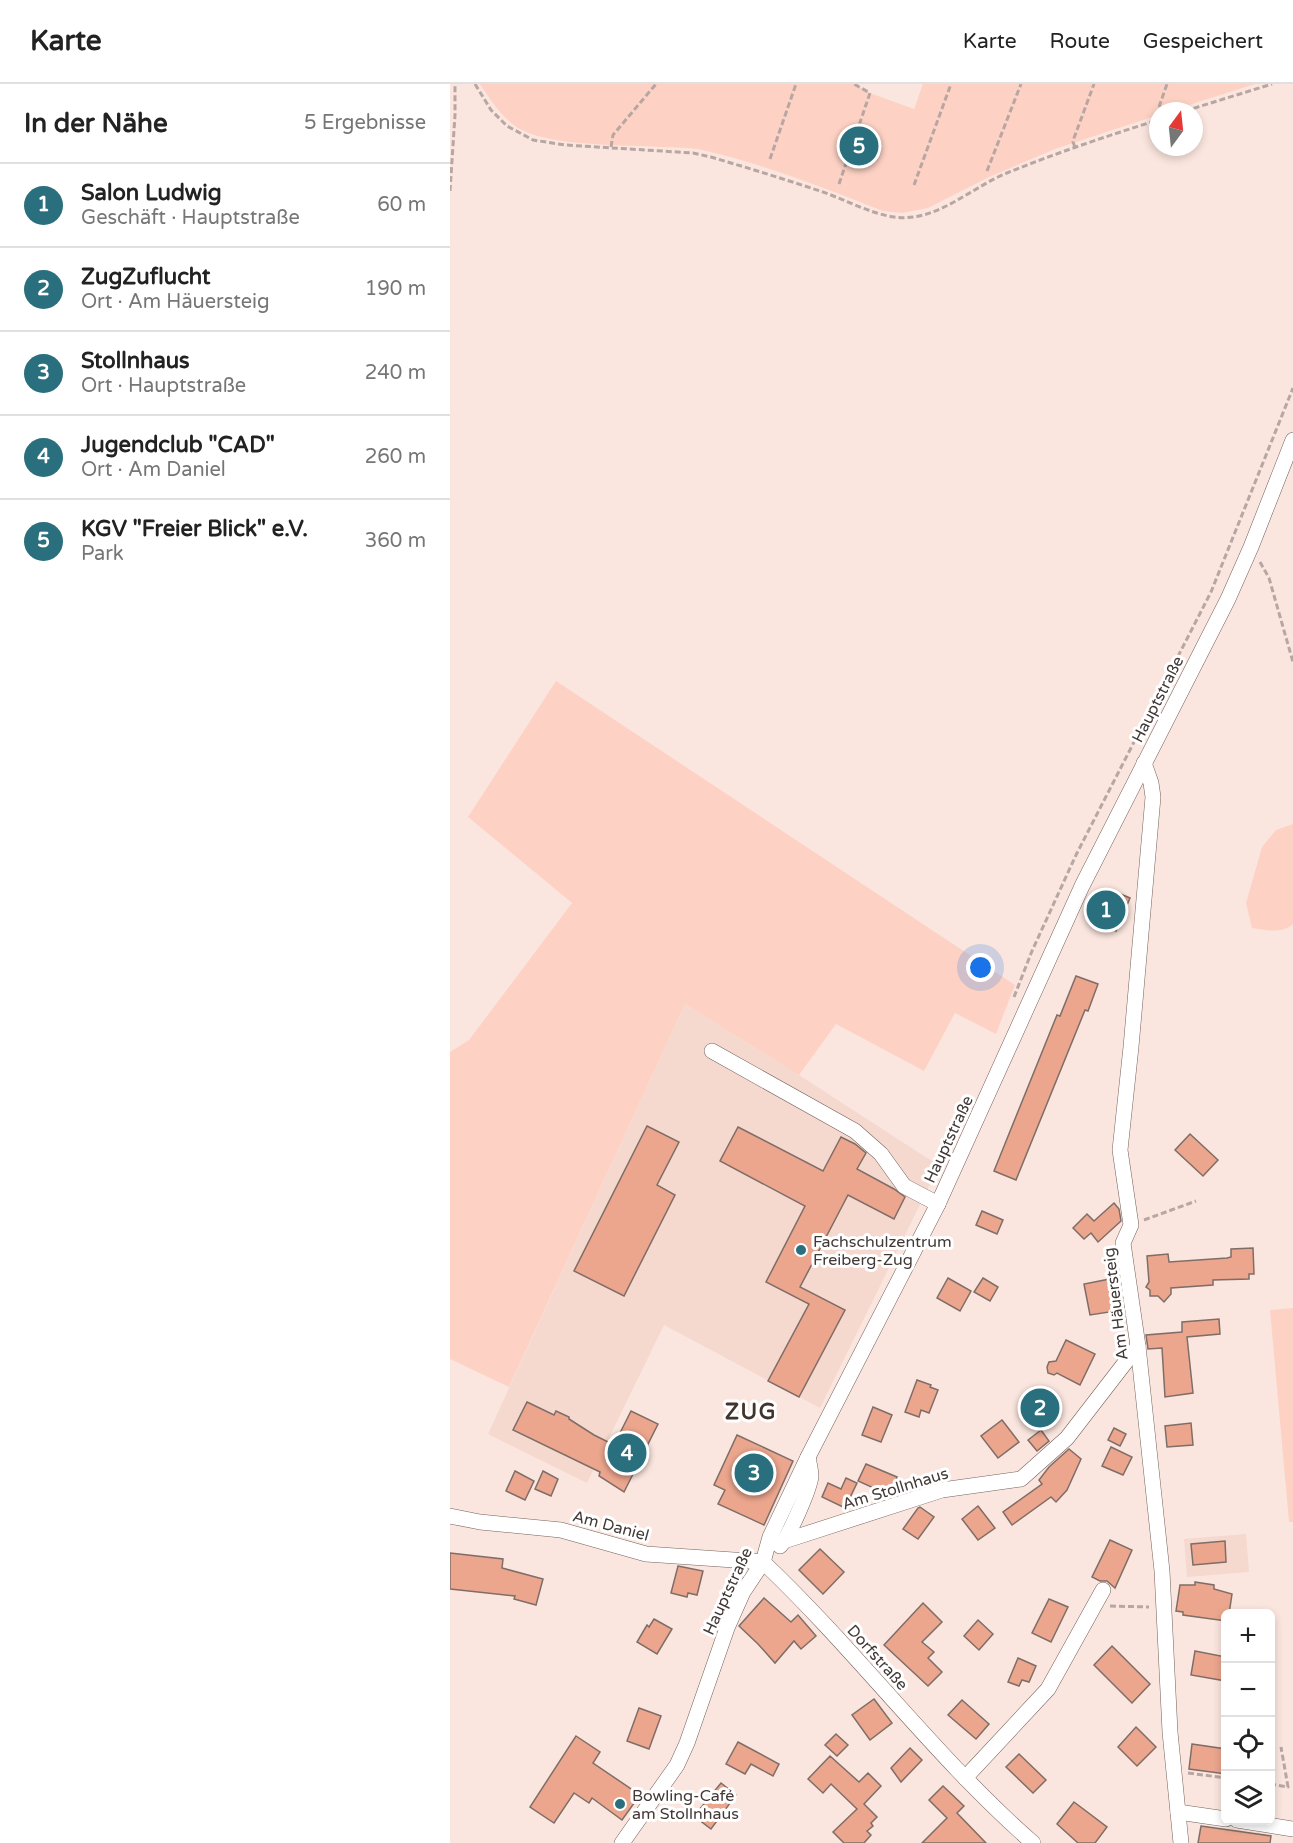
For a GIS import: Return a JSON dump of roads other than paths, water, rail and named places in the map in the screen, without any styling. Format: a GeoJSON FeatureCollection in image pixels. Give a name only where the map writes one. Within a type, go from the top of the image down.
{"type":"FeatureCollection","features":[{"type":"Feature","properties":{"kind":"street","name":"Hauptstraße"},"geometry":{"type":"LineString","coordinates":[[622,1843],[677,1765],[743,1592],[763,1563],[770,1537],[808,1457],[938,1204],[1078,894],[1228,599],[1251,548],[1293,440]]}},
{"type":"Feature","properties":{"kind":"street","name":"Am Häuersteig"},"geometry":{"type":"LineString","coordinates":[[1144,763],[1153,797],[1120,1150],[1162,1571],[1170,1732],[1181,1843]]}},
{"type":"Feature","properties":{"kind":"street"},"geometry":{"type":"LineString","coordinates":[[712,1051],[855,1131],[881,1154],[904,1186],[938,1204]]}},
{"type":"Feature","properties":{"kind":"street","name":"Am Stollnhaus"},"geometry":{"type":"LineString","coordinates":[[784,1541],[942,1490],[1021,1479],[1067,1438],[1138,1346]]}},
{"type":"Feature","properties":{"kind":"street"},"geometry":{"type":"LineString","coordinates":[[763,1563],[784,1541],[804,1496],[811,1476],[808,1457]]}},
{"type":"Feature","properties":{"kind":"street","name":"Am Daniel"},"geometry":{"type":"LineString","coordinates":[[450,1516],[480,1522],[561,1530],[646,1554],[763,1563]]}},
{"type":"Feature","properties":{"kind":"street","name":"Dorfstraße"},"geometry":{"type":"LineString","coordinates":[[763,1563],[812,1612],[965,1778],[1033,1843]]}},
{"type":"Feature","properties":{"kind":"street"},"geometry":{"type":"LineString","coordinates":[[965,1778],[1047,1689],[1103,1590]]}},
{"type":"Feature","properties":{"kind":"street"},"geometry":{"type":"LineString","coordinates":[[1178,1812],[1221,1818]]}},
{"type":"Feature","properties":{"kind":"street"},"geometry":{"type":"LineString","coordinates":[[1269,1825],[1293,1828]]}},
{"type":"Feature","properties":{"kind":"place","name":"KGV \"Freier Blick\" e.V."},"geometry":{"type":"Point","coordinates":[859,146]}},
{"type":"Feature","properties":{"kind":"place","name":"Salon Ludwig"},"geometry":{"type":"Point","coordinates":[1106,910]}},
{"type":"Feature","properties":{"kind":"place","name":"Fachschulzentrum Freiberg-Zug"},"geometry":{"type":"Point","coordinates":[801,1250]}},
{"type":"Feature","properties":{"kind":"place","name":"ZugZuflucht"},"geometry":{"type":"Point","coordinates":[1040,1408]}},
{"type":"Feature","properties":{"kind":"place","name":"Jugendclub \"CAD\""},"geometry":{"type":"Point","coordinates":[627,1453]}},
{"type":"Feature","properties":{"kind":"place","name":"Stollnhaus"},"geometry":{"type":"Point","coordinates":[754,1473]}},
{"type":"Feature","properties":{"kind":"place","name":"Bowling-Café am Stollnhaus"},"geometry":{"type":"Point","coordinates":[620,1804]}},
{"type":"Feature","properties":{"kind":"district","name":"ZUG"},"geometry":{"type":"Point","coordinates":[751,1411]}}]}
